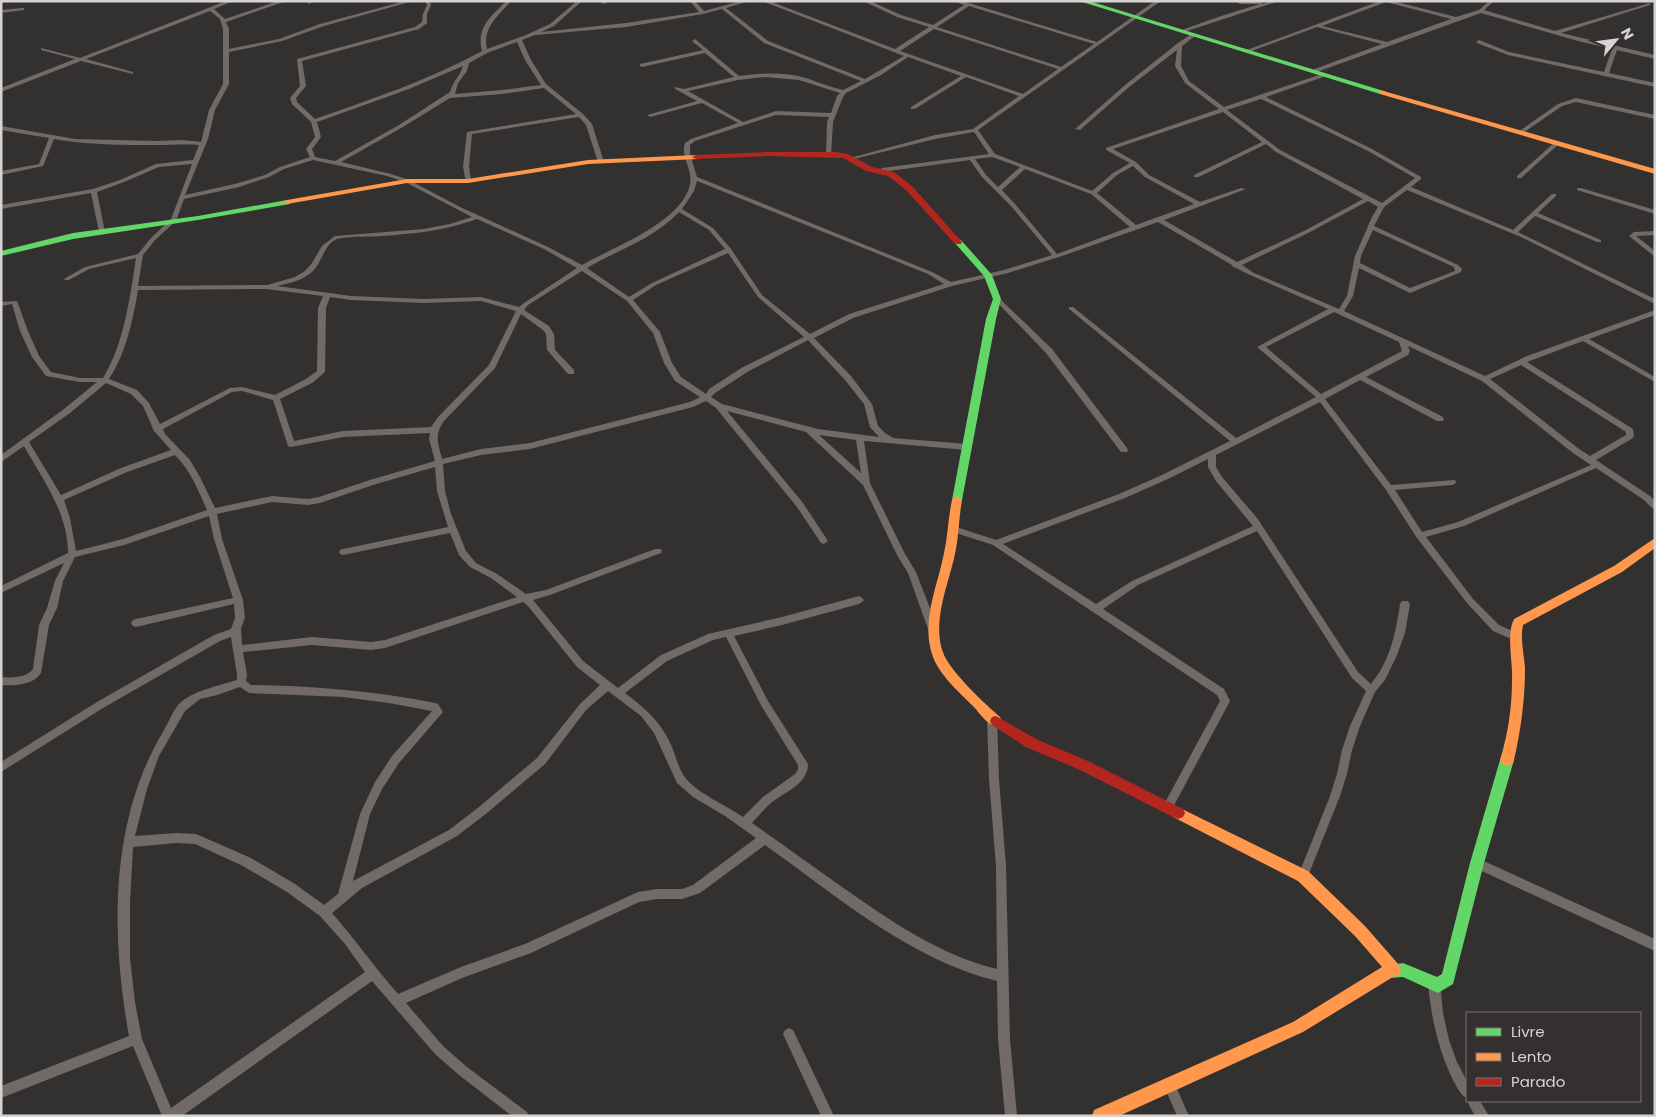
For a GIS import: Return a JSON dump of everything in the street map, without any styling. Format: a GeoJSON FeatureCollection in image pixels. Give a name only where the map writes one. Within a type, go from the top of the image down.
{"type":"FeatureCollection","features":[{"type":"Feature","properties":{"kind":"street"},"geometry":{"type":"LineString","coordinates":[[1,90],[212,10],[231,1]]}},
{"type":"Feature","properties":{"kind":"street"},"geometry":{"type":"LineString","coordinates":[[223,21],[284,1]]}},
{"type":"Feature","properties":{"kind":"street"},"geometry":{"type":"LineString","coordinates":[[225,51],[280,40],[329,22],[411,1]]}},
{"type":"Feature","properties":{"kind":"street"},"geometry":{"type":"LineString","coordinates":[[313,158],[308,151],[318,137],[314,121],[294,103],[293,98],[303,86],[299,60],[417,28],[424,23],[424,17],[429,5],[427,1]]}},
{"type":"Feature","properties":{"kind":"street"},"geometry":{"type":"LineString","coordinates":[[484,52],[483,41],[487,23],[509,1]]}},
{"type":"Feature","properties":{"kind":"street"},"geometry":{"type":"LineString","coordinates":[[314,121],[407,88],[467,62],[484,52],[519,40],[552,25],[580,1]]}},
{"type":"Feature","properties":{"kind":"street"},"geometry":{"type":"LineString","coordinates":[[692,1],[703,12]]}},
{"type":"Feature","properties":{"kind":"street"},"geometry":{"type":"LineString","coordinates":[[532,34],[599,29],[703,12],[747,1]]}},
{"type":"Feature","properties":{"kind":"street"},"geometry":{"type":"LineString","coordinates":[[764,1],[908,56],[1024,96]]}},
{"type":"Feature","properties":{"kind":"street"},"geometry":{"type":"LineString","coordinates":[[864,1],[934,27],[1062,69]]}},
{"type":"Feature","properties":{"kind":"street"},"geometry":{"type":"LineString","coordinates":[[956,1],[1098,44]]}},
{"type":"Feature","properties":{"kind":"street"},"geometry":{"type":"LineString","coordinates":[[896,51],[974,1]]}},
{"type":"Feature","properties":{"kind":"street"},"geometry":{"type":"LineString","coordinates":[[1082,1],[1655,172]]}},
{"type":"Feature","properties":{"kind":"street"},"geometry":{"type":"LineString","coordinates":[[852,159],[935,137],[975,130],[1159,1]]}},
{"type":"Feature","properties":{"kind":"street"},"geometry":{"type":"LineString","coordinates":[[1247,51],[1386,1],[1456,19]]}},
{"type":"Feature","properties":{"kind":"street"},"geometry":{"type":"LineString","coordinates":[[1405,6],[1410,1]]}},
{"type":"Feature","properties":{"kind":"street"},"geometry":{"type":"LineString","coordinates":[[1200,205],[1147,176],[1134,164],[1108,149],[1262,97],[1387,44],[1482,11],[1492,1]]}},
{"type":"Feature","properties":{"kind":"street"},"geometry":{"type":"LineString","coordinates":[[1640,1],[1655,6]]}},
{"type":"Feature","properties":{"kind":"street"},"geometry":{"type":"LineString","coordinates":[[1078,128],[1180,44],[1188,33],[1223,16],[1242,2],[1274,2]]}},
{"type":"Feature","properties":{"kind":"street"},"geometry":{"type":"LineString","coordinates":[[1223,16],[1274,2]]}},
{"type":"Feature","properties":{"kind":"street"},"geometry":{"type":"LineString","coordinates":[[1554,33],[1648,4]]}},
{"type":"Feature","properties":{"kind":"street"},"geometry":{"type":"LineString","coordinates":[[723,8],[766,42],[866,81]]}},
{"type":"Feature","properties":{"kind":"street"},"geometry":{"type":"LineString","coordinates":[[1,12],[22,10]]}},
{"type":"Feature","properties":{"kind":"street"},"geometry":{"type":"LineString","coordinates":[[1,460],[105,380],[114,366],[136,288],[140,254],[153,238],[174,220],[203,144],[212,110],[226,84],[225,51],[227,39],[223,21],[212,10]]}},
{"type":"Feature","properties":{"kind":"street"},"geometry":{"type":"LineString","coordinates":[[1482,11],[1554,33],[1655,57]]}},
{"type":"Feature","properties":{"kind":"street"},"geometry":{"type":"LineString","coordinates":[[1318,26],[1387,44]]}},
{"type":"Feature","properties":{"kind":"street"},"geometry":{"type":"LineString","coordinates":[[519,40],[534,69],[546,86],[589,124],[602,162]]}},
{"type":"Feature","properties":{"kind":"street"},"geometry":{"type":"LineString","coordinates":[[695,41],[738,78]]}},
{"type":"Feature","properties":{"kind":"street"},"geometry":{"type":"LineString","coordinates":[[1479,42],[1508,53],[1655,85]]}},
{"type":"Feature","properties":{"kind":"street"},"geometry":{"type":"LineString","coordinates":[[1180,44],[1178,66],[1184,78],[1223,110],[1297,162],[1382,206]]}},
{"type":"Feature","properties":{"kind":"street"},"geometry":{"type":"LineString","coordinates":[[1606,74],[1615,48]]}},
{"type":"Feature","properties":{"kind":"street"},"geometry":{"type":"LineString","coordinates":[[42,49],[85,59],[131,73]]}},
{"type":"Feature","properties":{"kind":"street"},"geometry":{"type":"LineString","coordinates":[[642,65],[706,51]]}},
{"type":"Feature","properties":{"kind":"street"},"geometry":{"type":"LineString","coordinates":[[829,155],[828,136],[832,114],[840,96],[908,56]]}},
{"type":"Feature","properties":{"kind":"street"},"geometry":{"type":"LineString","coordinates":[[337,162],[401,126],[453,93],[455,83],[464,71],[467,62]]}},
{"type":"Feature","properties":{"kind":"street"},"geometry":{"type":"LineString","coordinates":[[683,91],[762,74],[795,77],[824,88],[844,92]]}},
{"type":"Feature","properties":{"kind":"street"},"geometry":{"type":"LineString","coordinates":[[913,108],[966,76]]}},
{"type":"Feature","properties":{"kind":"street"},"geometry":{"type":"LineString","coordinates":[[448,96],[502,92],[546,86]]}},
{"type":"Feature","properties":{"kind":"street"},"geometry":{"type":"LineString","coordinates":[[677,88],[743,124]]}},
{"type":"Feature","properties":{"kind":"street"},"geometry":{"type":"LineString","coordinates":[[1262,97],[1309,118],[1419,178],[1382,206],[1358,256],[1350,296],[1337,311],[1261,347],[1321,398],[1389,488],[1420,536],[1487,620],[1496,628],[1516,637]]}},
{"type":"Feature","properties":{"kind":"street"},"geometry":{"type":"LineString","coordinates":[[1521,132],[1560,105],[1576,100],[1655,117]]}},
{"type":"Feature","properties":{"kind":"street"},"geometry":{"type":"LineString","coordinates":[[650,115],[702,101]]}},
{"type":"Feature","properties":{"kind":"street"},"geometry":{"type":"LineString","coordinates":[[832,114],[776,113],[693,140],[686,147],[695,178],[693,189],[680,210],[662,224],[582,268],[520,310],[492,366],[484,377],[447,413],[435,430],[433,439],[439,462],[441,491],[452,529],[462,553],[473,565],[525,598],[538,610],[580,664],[644,713],[658,730],[681,780],[697,794],[765,838],[915,944],[959,963],[1004,978]]}},
{"type":"Feature","properties":{"kind":"street"},"geometry":{"type":"LineString","coordinates":[[468,181],[466,166],[469,133],[581,115]]}},
{"type":"Feature","properties":{"kind":"street"},"geometry":{"type":"LineString","coordinates":[[1,128],[52,138],[100,142],[183,142],[203,144]]}},
{"type":"Feature","properties":{"kind":"street"},"geometry":{"type":"LineString","coordinates":[[975,130],[993,155]]}},
{"type":"Feature","properties":{"kind":"street"},"geometry":{"type":"LineString","coordinates":[[183,142],[205,134]]}},
{"type":"Feature","properties":{"kind":"street"},"geometry":{"type":"LineString","coordinates":[[1,173],[41,165],[52,138]]}},
{"type":"Feature","properties":{"kind":"street"},"geometry":{"type":"LineString","coordinates":[[1196,176],[1222,166],[1266,142]]}},
{"type":"Feature","properties":{"kind":"street"},"geometry":{"type":"LineString","coordinates":[[1519,177],[1558,143]]}},
{"type":"Feature","properties":{"kind":"street"},"geometry":{"type":"LineString","coordinates":[[1,254],[73,236],[407,181],[468,181],[578,163],[691,162],[704,158],[780,154],[836,154],[852,159],[869,169],[882,170],[993,155],[1093,193],[1135,228]]}},
{"type":"Feature","properties":{"kind":"street"},"geometry":{"type":"LineString","coordinates":[[181,198],[237,186],[313,158],[337,162],[407,181],[477,217],[546,248],[582,268],[629,300],[656,332],[668,363],[678,379],[719,406],[800,506],[824,541]]}},
{"type":"Feature","properties":{"kind":"street"},"geometry":{"type":"LineString","coordinates":[[971,158],[984,176],[998,188],[1056,256]]}},
{"type":"Feature","properties":{"kind":"street"},"geometry":{"type":"LineString","coordinates":[[1,207],[94,191],[122,182],[158,165],[195,162]]}},
{"type":"Feature","properties":{"kind":"street"},"geometry":{"type":"LineString","coordinates":[[1093,193],[1114,174],[1134,164]]}},
{"type":"Feature","properties":{"kind":"street"},"geometry":{"type":"LineString","coordinates":[[998,188],[1024,167]]}},
{"type":"Feature","properties":{"kind":"street"},"geometry":{"type":"LineString","coordinates":[[882,170],[891,174],[909,188],[988,275],[997,299],[1049,351],[1124,450]]}},
{"type":"Feature","properties":{"kind":"street"},"geometry":{"type":"LineString","coordinates":[[695,178],[930,272],[950,284]]}},
{"type":"Feature","properties":{"kind":"street"},"geometry":{"type":"LineString","coordinates":[[1407,188],[1514,232],[1655,302]]}},
{"type":"Feature","properties":{"kind":"street"},"geometry":{"type":"LineString","coordinates":[[1,590],[72,555],[124,542],[212,512],[272,499],[308,502],[320,500],[439,462],[481,452],[530,446],[694,404],[746,369],[851,316],[950,284],[1056,256],[1243,189]]}},
{"type":"Feature","properties":{"kind":"street"},"geometry":{"type":"LineString","coordinates":[[1579,189],[1655,212]]}},
{"type":"Feature","properties":{"kind":"street"},"geometry":{"type":"LineString","coordinates":[[94,191],[102,232]]}},
{"type":"Feature","properties":{"kind":"street"},"geometry":{"type":"LineString","coordinates":[[1514,232],[1554,195]]}},
{"type":"Feature","properties":{"kind":"street"},"geometry":{"type":"LineString","coordinates":[[1235,266],[1322,224],[1367,199]]}},
{"type":"Feature","properties":{"kind":"street"},"geometry":{"type":"LineString","coordinates":[[680,210],[706,225],[729,250],[760,296],[809,337],[859,390],[868,404],[874,427],[882,435],[892,440]]}},
{"type":"Feature","properties":{"kind":"street"},"geometry":{"type":"LineString","coordinates":[[1533,213],[1599,242]]}},
{"type":"Feature","properties":{"kind":"street"},"geometry":{"type":"LineString","coordinates":[[266,287],[304,275],[312,268],[324,244],[337,237],[424,231],[451,226],[477,217]]}},
{"type":"Feature","properties":{"kind":"street"},"geometry":{"type":"LineString","coordinates":[[1158,219],[1235,266],[1485,379],[1594,463],[1651,498],[1655,506]]}},
{"type":"Feature","properties":{"kind":"street"},"geometry":{"type":"LineString","coordinates":[[1357,264],[1410,291],[1458,272],[1459,269],[1456,266],[1371,226]]}},
{"type":"Feature","properties":{"kind":"street"},"geometry":{"type":"LineString","coordinates":[[1655,233],[1634,234],[1632,236],[1655,255]]}},
{"type":"Feature","properties":{"kind":"street"},"geometry":{"type":"LineString","coordinates":[[629,300],[654,284],[729,250]]}},
{"type":"Feature","properties":{"kind":"street"},"geometry":{"type":"LineString","coordinates":[[67,279],[87,268],[140,254]]}},
{"type":"Feature","properties":{"kind":"street"},"geometry":{"type":"LineString","coordinates":[[136,288],[266,287],[327,296],[399,301],[481,299],[520,310],[549,330],[551,350],[570,372]]}},
{"type":"Feature","properties":{"kind":"street"},"geometry":{"type":"LineString","coordinates":[[158,429],[230,390],[242,389],[276,398],[309,381],[320,372],[322,308],[327,296]]}},
{"type":"Feature","properties":{"kind":"street"},"geometry":{"type":"LineString","coordinates":[[934,632],[940,592],[952,543],[991,319],[997,299]]}},
{"type":"Feature","properties":{"kind":"street"},"geometry":{"type":"LineString","coordinates":[[1,304],[15,302],[24,331],[36,357],[49,374],[80,380],[105,380],[134,392],[146,405],[158,429],[187,462],[212,512],[218,539],[238,600],[240,618],[236,631],[242,675],[240,682]]}},
{"type":"Feature","properties":{"kind":"street"},"geometry":{"type":"LineString","coordinates":[[1071,308],[1236,442]]}},
{"type":"Feature","properties":{"kind":"street"},"geometry":{"type":"LineString","coordinates":[[1485,379],[1522,362],[1655,312]]}},
{"type":"Feature","properties":{"kind":"street"},"geometry":{"type":"LineString","coordinates":[[1583,338],[1655,380]]}},
{"type":"Feature","properties":{"kind":"street"},"geometry":{"type":"LineString","coordinates":[[996,543],[1122,496],[1212,454],[1405,353],[1402,341]]}},
{"type":"Feature","properties":{"kind":"street"},"geometry":{"type":"LineString","coordinates":[[1420,536],[1461,524],[1594,463],[1630,436],[1630,432],[1522,362]]}},
{"type":"Feature","properties":{"kind":"street"},"geometry":{"type":"LineString","coordinates":[[1360,377],[1440,419]]}},
{"type":"Feature","properties":{"kind":"street"},"geometry":{"type":"LineString","coordinates":[[276,398],[291,444],[343,434],[435,430]]}},
{"type":"Feature","properties":{"kind":"street"},"geometry":{"type":"LineString","coordinates":[[719,406],[808,429],[862,438],[968,447]]}},
{"type":"Feature","properties":{"kind":"street"},"geometry":{"type":"LineString","coordinates":[[862,438],[874,427]]}},
{"type":"Feature","properties":{"kind":"street"},"geometry":{"type":"LineString","coordinates":[[808,429],[866,483]]}},
{"type":"Feature","properties":{"kind":"street"},"geometry":{"type":"LineString","coordinates":[[862,438],[866,483],[901,555],[912,572],[934,632],[938,656],[960,684],[992,718],[1031,743],[1085,766],[1303,876],[1360,931],[1394,970]]}},
{"type":"Feature","properties":{"kind":"street"},"geometry":{"type":"LineString","coordinates":[[1,681],[16,682],[35,675],[38,670],[44,625],[52,608],[59,580],[72,555],[66,518],[59,499],[25,442]]}},
{"type":"Feature","properties":{"kind":"street"},"geometry":{"type":"LineString","coordinates":[[59,499],[115,474],[177,451]]}},
{"type":"Feature","properties":{"kind":"street"},"geometry":{"type":"LineString","coordinates":[[1212,454],[1212,467],[1219,479],[1258,527],[1355,675],[1371,690]]}},
{"type":"Feature","properties":{"kind":"street"},"geometry":{"type":"LineString","coordinates":[[1389,488],[1452,482]]}},
{"type":"Feature","properties":{"kind":"street"},"geometry":{"type":"LineString","coordinates":[[1097,608],[1135,583],[1258,527]]}},
{"type":"Feature","properties":{"kind":"street"},"geometry":{"type":"LineString","coordinates":[[343,552],[452,529]]}},
{"type":"Feature","properties":{"kind":"street"},"geometry":{"type":"LineString","coordinates":[[953,529],[996,543],[1222,692],[1225,701],[1167,808]]}},
{"type":"Feature","properties":{"kind":"street"},"geometry":{"type":"LineString","coordinates":[[1100,1116],[1298,1027],[1379,974],[1403,970],[1434,984],[1444,982],[1450,974],[1477,863],[1512,744],[1518,696],[1518,653],[1515,627],[1518,622],[1618,569],[1655,542]]}},
{"type":"Feature","properties":{"kind":"street"},"geometry":{"type":"LineString","coordinates":[[238,649],[312,641],[371,646],[385,644],[525,598],[547,593],[658,551]]}},
{"type":"Feature","properties":{"kind":"street"},"geometry":{"type":"LineString","coordinates":[[136,623],[238,600]]}},
{"type":"Feature","properties":{"kind":"street"},"geometry":{"type":"LineString","coordinates":[[618,693],[664,658],[712,637],[782,621],[859,600]]}},
{"type":"Feature","properties":{"kind":"street"},"geometry":{"type":"LineString","coordinates":[[1303,876],[1335,796],[1347,750],[1371,690],[1382,677],[1392,655],[1400,633],[1405,604]]}},
{"type":"Feature","properties":{"kind":"street"},"geometry":{"type":"LineString","coordinates":[[1,768],[100,705],[217,638],[236,631]]}},
{"type":"Feature","properties":{"kind":"street"},"geometry":{"type":"LineString","coordinates":[[728,633],[766,704],[803,764],[803,771],[799,777],[767,800],[744,824]]}},
{"type":"Feature","properties":{"kind":"street"},"geometry":{"type":"LineString","coordinates":[[240,682],[197,696],[182,708],[155,754],[142,789],[128,842],[124,903],[124,958],[136,1039],[170,1116],[373,973]]}},
{"type":"Feature","properties":{"kind":"street"},"geometry":{"type":"LineString","coordinates":[[240,682],[249,689],[325,690],[413,702],[437,709],[438,712],[392,763],[378,784],[365,813],[351,871],[343,895]]}},
{"type":"Feature","properties":{"kind":"street"},"geometry":{"type":"LineString","coordinates":[[324,912],[358,884],[454,833],[483,810],[541,761],[583,707],[607,685]]}},
{"type":"Feature","properties":{"kind":"street"},"geometry":{"type":"LineString","coordinates":[[992,718],[994,779],[1001,866],[1004,1039],[1011,1116]]}},
{"type":"Feature","properties":{"kind":"street"},"geometry":{"type":"LineString","coordinates":[[128,842],[177,838],[196,839],[247,862],[291,888],[324,912],[349,940],[396,1001],[439,1050],[463,1071],[523,1116]]}},
{"type":"Feature","properties":{"kind":"street"},"geometry":{"type":"LineString","coordinates":[[396,1001],[461,973],[527,949],[638,897],[682,894],[696,889],[765,838]]}},
{"type":"Feature","properties":{"kind":"street"},"geometry":{"type":"LineString","coordinates":[[1477,863],[1655,945]]}},
{"type":"Feature","properties":{"kind":"street"},"geometry":{"type":"LineString","coordinates":[[1434,984],[1436,1009],[1442,1038],[1454,1071],[1466,1090]]}},
{"type":"Feature","properties":{"kind":"street"},"geometry":{"type":"LineString","coordinates":[[789,1034],[828,1116]]}},
{"type":"Feature","properties":{"kind":"street"},"geometry":{"type":"LineString","coordinates":[[1,1092],[136,1039]]}},
{"type":"Feature","properties":{"kind":"street"},"geometry":{"type":"LineString","coordinates":[[1170,1086],[1183,1116]]}},
{"type":"Feature","properties":{"kind":"street"},"geometry":{"type":"LineString","coordinates":[[1474,1102],[1483,1116]]}},
{"type":"Feature","properties":{"kind":"traffic: fast"},"geometry":{"type":"LineString","coordinates":[[1082,1],[1383,92]]}},
{"type":"Feature","properties":{"kind":"traffic: fast"},"geometry":{"type":"LineString","coordinates":[[1,254],[73,236],[198,218],[287,202]]}},
{"type":"Feature","properties":{"kind":"traffic: fast"},"geometry":{"type":"LineString","coordinates":[[957,500],[991,319],[997,299],[988,275],[958,242]]}},
{"type":"Feature","properties":{"kind":"traffic: fast"},"geometry":{"type":"LineString","coordinates":[[1389,971],[1403,970],[1438,985],[1448,979],[1477,863],[1507,760]]}},
{"type":"Feature","properties":{"kind":"traffic: slow"},"geometry":{"type":"LineString","coordinates":[[1383,92],[1655,172]]}},
{"type":"Feature","properties":{"kind":"traffic: slow"},"geometry":{"type":"LineString","coordinates":[[287,202],[407,181],[468,181],[588,162],[696,157]]}},
{"type":"Feature","properties":{"kind":"traffic: slow"},"geometry":{"type":"LineString","coordinates":[[957,500],[952,542],[935,614],[935,642],[941,661],[974,700],[996,721]]}},
{"type":"Feature","properties":{"kind":"traffic: slow"},"geometry":{"type":"LineString","coordinates":[[1507,760],[1517,706],[1519,665],[1516,633],[1518,622],[1618,569],[1655,542]]}},
{"type":"Feature","properties":{"kind":"traffic: slow"},"geometry":{"type":"LineString","coordinates":[[1178,813],[1303,876],[1360,931],[1394,970]]}},
{"type":"Feature","properties":{"kind":"traffic: slow"},"geometry":{"type":"LineString","coordinates":[[1100,1116],[1298,1027],[1389,971]]}},
{"type":"Feature","properties":{"kind":"traffic: jam"},"geometry":{"type":"LineString","coordinates":[[696,157],[767,154],[836,154],[845,156],[869,169],[891,174],[909,188],[958,242]]}},
{"type":"Feature","properties":{"kind":"traffic: jam"},"geometry":{"type":"LineString","coordinates":[[996,721],[1031,743],[1085,766],[1178,813]]}}]}
